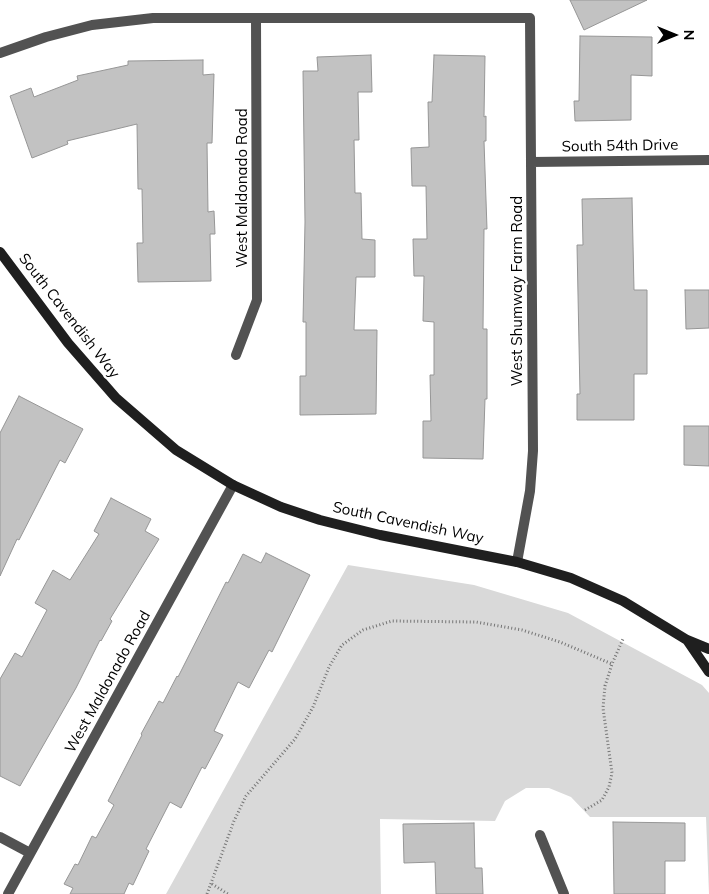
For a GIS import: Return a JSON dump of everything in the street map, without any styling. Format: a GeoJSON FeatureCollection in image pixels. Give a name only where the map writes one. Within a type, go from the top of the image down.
{"type":"FeatureCollection","features":[{"type":"Feature","properties":{"kind":"street"},"geometry":{"type":"LineString","coordinates":[[0,53],[46,37],[92,25],[153,18],[256,18]]}},
{"type":"Feature","properties":{"kind":"street","name":"West Shumway Farm Road"},"geometry":{"type":"LineString","coordinates":[[256,18],[530,18],[533,452],[530,491],[517,562]]}},
{"type":"Feature","properties":{"kind":"street","name":"West Maldonado Road"},"geometry":{"type":"LineString","coordinates":[[236,355],[257,300],[256,18]]}},
{"type":"Feature","properties":{"kind":"street","name":"South 54th Drive"},"geometry":{"type":"LineString","coordinates":[[531,162],[709,160]]}},
{"type":"Feature","properties":{"kind":"street","name":"South Cavendish Way"},"geometry":{"type":"LineString","coordinates":[[0,252],[68,343],[116,398],[176,450],[233,485],[281,507],[336,524],[380,535],[517,562],[571,578],[597,589],[657,620],[687,640],[709,648]]}},
{"type":"Feature","properties":{"kind":"street","name":"West Maldonado Road"},"geometry":{"type":"LineString","coordinates":[[8,894],[233,485]]}},
{"type":"Feature","properties":{"kind":"street","name":"South Cavendish Way"},"geometry":{"type":"LineString","coordinates":[[687,640],[709,672]]}},
{"type":"Feature","properties":{"kind":"street"},"geometry":{"type":"LineString","coordinates":[[540,835],[564,894]]}},
{"type":"Feature","properties":{"kind":"street"},"geometry":{"type":"LineString","coordinates":[[0,837],[30,854]]}},
{"type":"Feature","properties":{"kind":"path"},"geometry":{"type":"LineString","coordinates":[[207,894],[234,821],[246,796],[295,739],[313,707],[329,667],[342,645],[363,630],[392,620],[476,622],[522,630],[560,642],[612,664]]}},
{"type":"Feature","properties":{"kind":"path"},"geometry":{"type":"LineString","coordinates":[[585,810],[602,800],[609,788],[612,773],[603,708],[605,686],[623,639]]}},
{"type":"Feature","properties":{"kind":"path"},"geometry":{"type":"LineString","coordinates":[[212,884],[228,894]]}},
{"type":"Feature","properties":{"kind":"shaded area"},"geometry":{"type":"Polygon","coordinates":[[[348,565],[474,585],[568,613],[702,685],[709,693],[709,894],[706,817],[590,817],[571,797],[549,788],[526,788],[505,801],[495,821],[380,819],[381,894],[166,894],[348,565]]]}},
{"type":"Feature","properties":{"kind":"building"},"geometry":{"type":"Polygon","coordinates":[[[570,0],[647,0],[584,30],[570,0]]]}},
{"type":"Feature","properties":{"kind":"building"},"geometry":{"type":"Polygon","coordinates":[[[580,36],[652,37],[652,76],[631,75],[631,120],[575,121],[574,101],[579,101],[580,36]]]}},
{"type":"Feature","properties":{"kind":"building"},"geometry":{"type":"Polygon","coordinates":[[[371,55],[372,92],[358,92],[359,140],[354,140],[355,193],[361,193],[362,239],[375,240],[375,277],[356,277],[354,330],[377,330],[376,414],[300,415],[300,376],[306,376],[306,322],[303,322],[305,222],[303,71],[318,71],[317,57],[371,55]]]}},
{"type":"Feature","properties":{"kind":"building"},"geometry":{"type":"Polygon","coordinates":[[[434,55],[485,56],[484,117],[486,116],[486,141],[484,141],[487,229],[484,229],[483,329],[487,329],[487,399],[485,399],[483,459],[423,458],[423,421],[431,421],[430,375],[434,375],[434,322],[423,321],[424,276],[414,276],[413,239],[427,239],[426,186],[412,186],[411,148],[429,147],[428,102],[432,102],[434,55]]]}},
{"type":"Feature","properties":{"kind":"building"},"geometry":{"type":"Polygon","coordinates":[[[203,60],[203,75],[214,74],[212,143],[207,143],[208,212],[214,211],[215,234],[210,234],[211,281],[138,282],[137,243],[143,243],[142,189],[138,189],[137,124],[67,141],[68,144],[32,158],[10,96],[31,88],[34,97],[78,80],[77,76],[128,65],[128,61],[203,60]]]}},
{"type":"Feature","properties":{"kind":"building"},"geometry":{"type":"Polygon","coordinates":[[[632,198],[634,290],[647,290],[647,374],[634,374],[634,420],[577,420],[577,394],[580,394],[577,245],[583,245],[582,199],[632,198]]]}},
{"type":"Feature","properties":{"kind":"building"},"geometry":{"type":"Polygon","coordinates":[[[685,290],[709,290],[709,328],[686,329],[685,290]]]}},
{"type":"Feature","properties":{"kind":"building"},"geometry":{"type":"Polygon","coordinates":[[[19,396],[83,429],[65,463],[60,460],[19,540],[17,539],[0,576],[0,433],[19,396]]]}},
{"type":"Feature","properties":{"kind":"building"},"geometry":{"type":"Polygon","coordinates":[[[684,426],[709,426],[709,466],[684,465],[684,426]]]}},
{"type":"Feature","properties":{"kind":"building"},"geometry":{"type":"Polygon","coordinates":[[[111,498],[151,519],[145,531],[159,539],[110,619],[112,621],[100,640],[76,688],[20,786],[0,776],[0,679],[15,653],[22,657],[47,610],[35,603],[53,570],[70,580],[99,534],[94,531],[111,498]]]}},
{"type":"Feature","properties":{"kind":"building"},"geometry":{"type":"Polygon","coordinates":[[[266,553],[310,575],[272,652],[269,650],[249,688],[238,682],[214,731],[223,735],[205,769],[202,767],[181,808],[170,802],[146,849],[149,851],[133,885],[129,883],[124,894],[70,894],[73,888],[64,884],[75,864],[78,865],[92,836],[96,838],[114,805],[108,801],[141,734],[159,701],[163,703],[178,677],[226,582],[228,583],[243,554],[261,563],[266,553]]]}},
{"type":"Feature","properties":{"kind":"building"},"geometry":{"type":"Polygon","coordinates":[[[613,822],[685,823],[685,861],[665,861],[665,894],[614,894],[613,822]]]}},
{"type":"Feature","properties":{"kind":"building"},"geometry":{"type":"Polygon","coordinates":[[[474,823],[475,868],[482,868],[483,894],[436,894],[435,862],[404,863],[403,824],[474,823]]]}}]}
